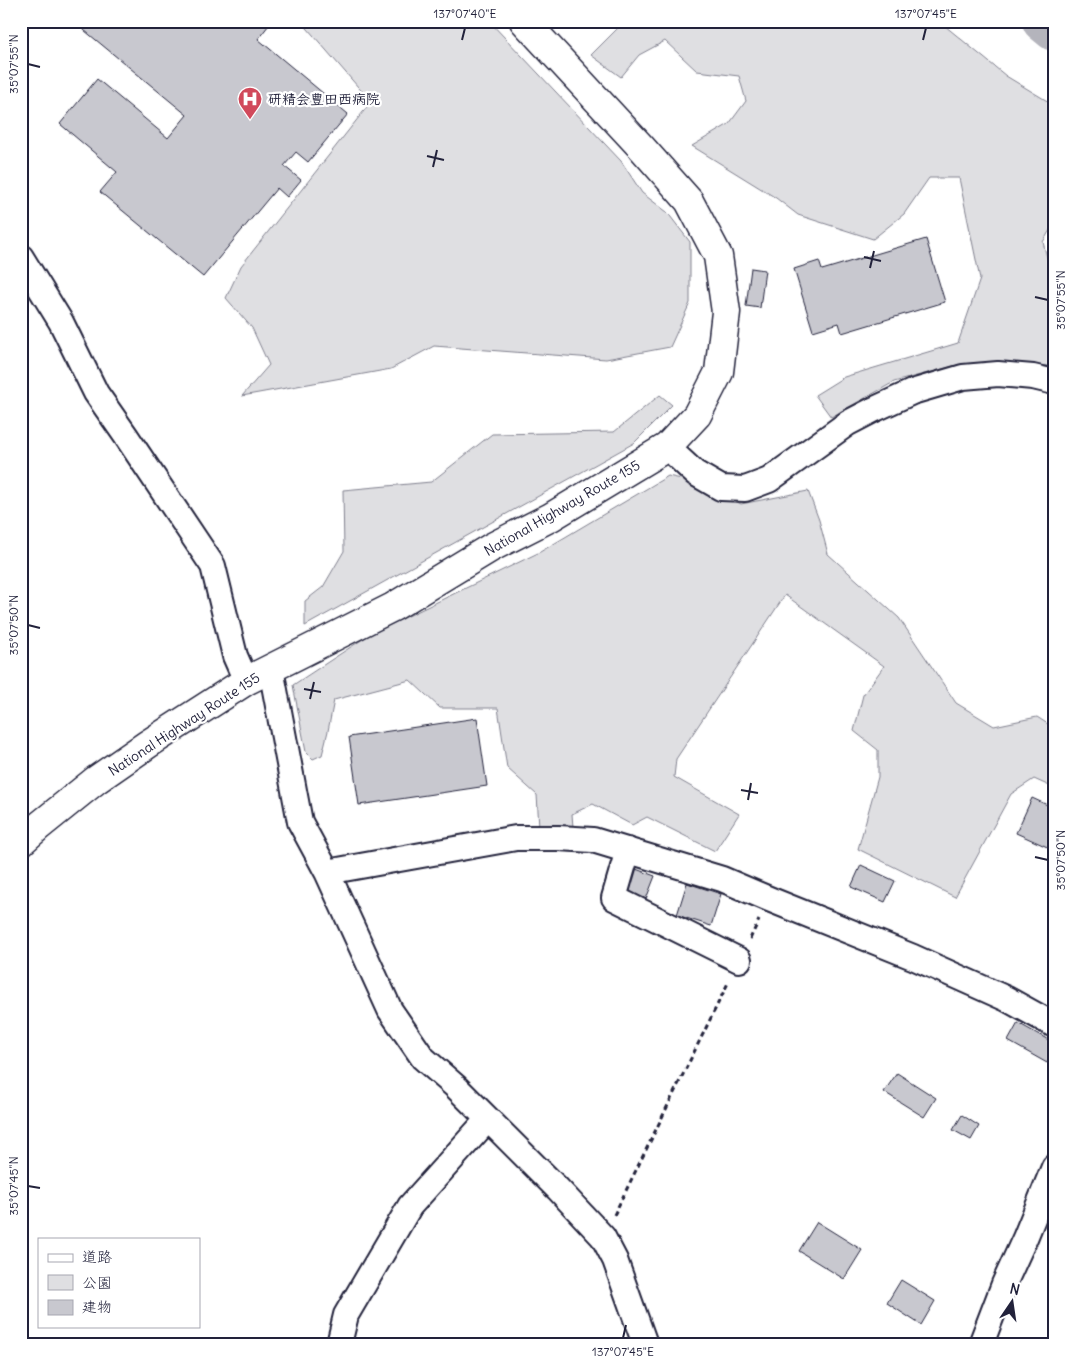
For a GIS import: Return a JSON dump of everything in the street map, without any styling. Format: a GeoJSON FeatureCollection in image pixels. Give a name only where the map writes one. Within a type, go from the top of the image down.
{"type":"FeatureCollection","features":[{"type":"Feature","properties":{"kind":"highway","name":"National Highway Route 155"},"geometry":{"type":"LineString","coordinates":[[21,842],[96,780],[246,681],[393,606],[492,547],[550,517],[667,447],[697,416],[719,372],[726,312],[718,256],[689,201],[524,21]]}},
{"type":"Feature","properties":{"kind":"street"},"geometry":{"type":"LineString","coordinates":[[21,258],[61,322],[96,393],[213,566],[235,656],[246,681]]}},
{"type":"Feature","properties":{"kind":"street"},"geometry":{"type":"LineString","coordinates":[[667,447],[695,473],[722,488],[745,489],[770,480],[848,423],[912,392],[963,377],[998,374],[1033,377],[1054,382]]}},
{"type":"Feature","properties":{"kind":"street"},"geometry":{"type":"LineString","coordinates":[[271,669],[300,822],[328,872],[390,1010],[424,1058],[455,1086],[603,1237],[615,1260],[645,1344]]}},
{"type":"Feature","properties":{"kind":"street"},"geometry":{"type":"LineString","coordinates":[[328,872],[516,838],[593,840],[722,878],[913,957],[1007,999],[1054,1026]]}},
{"type":"Feature","properties":{"kind":"street"},"geometry":{"type":"LineString","coordinates":[[628,850],[614,898],[739,960]]}},
{"type":"Feature","properties":{"kind":"street"},"geometry":{"type":"LineString","coordinates":[[339,1344],[346,1315],[410,1206],[488,1119]]}},
{"type":"Feature","properties":{"kind":"street"},"geometry":{"type":"LineString","coordinates":[[981,1344],[1004,1284],[1054,1167]]}},
{"type":"Feature","properties":{"kind":"path"},"geometry":{"type":"LineString","coordinates":[[603,1237],[769,899]]}},
{"type":"Feature","properties":{"kind":"green space"},"geometry":{"type":"Polygon","coordinates":[[[301,21],[489,21],[621,161],[642,193],[667,212],[690,242],[690,303],[670,347],[606,359],[434,346],[391,369],[242,396],[269,365],[252,328],[226,298],[241,266],[371,102],[301,21]]]}},
{"type":"Feature","properties":{"kind":"green space"},"geometry":{"type":"Polygon","coordinates":[[[625,21],[939,21],[1006,76],[1054,105],[1054,223],[1043,242],[1054,285],[1054,366],[961,364],[894,382],[831,417],[815,395],[844,377],[958,343],[980,279],[959,178],[929,178],[904,214],[873,239],[798,215],[776,198],[692,146],[729,124],[746,101],[739,76],[697,71],[665,41],[639,55],[621,77],[591,55],[625,21]]]}},
{"type":"Feature","properties":{"kind":"green space"},"geometry":{"type":"Polygon","coordinates":[[[660,395],[672,405],[634,443],[305,626],[305,601],[323,587],[344,551],[343,490],[431,482],[492,434],[614,432],[660,395]]]}},
{"type":"Feature","properties":{"kind":"green space"},"geometry":{"type":"Polygon","coordinates":[[[668,476],[699,483],[741,504],[808,491],[819,520],[828,554],[899,618],[956,703],[994,726],[1037,717],[1054,728],[1054,788],[1034,779],[1011,794],[955,897],[858,849],[878,777],[878,750],[854,731],[863,695],[884,666],[785,595],[676,759],[674,777],[739,814],[715,851],[647,817],[632,825],[593,804],[572,814],[573,827],[539,827],[537,795],[507,768],[498,708],[440,708],[410,680],[334,700],[322,755],[313,759],[306,752],[293,685],[369,635],[540,552],[668,476]]]}},
{"type":"Feature","properties":{"kind":"building"},"geometry":{"type":"Polygon","coordinates":[[[73,21],[272,21],[258,39],[348,114],[308,162],[296,152],[284,166],[301,180],[287,197],[277,188],[203,277],[100,192],[117,172],[60,124],[97,79],[168,138],[187,115],[73,21]]]}},
{"type":"Feature","properties":{"kind":"building"},"geometry":{"type":"Polygon","coordinates":[[[926,239],[945,302],[842,333],[839,323],[813,331],[794,269],[819,261],[822,270],[926,239]]]}},
{"type":"Feature","properties":{"kind":"building"},"geometry":{"type":"Polygon","coordinates":[[[751,268],[765,270],[760,308],[746,306],[751,268]]]}},
{"type":"Feature","properties":{"kind":"building"},"geometry":{"type":"Polygon","coordinates":[[[477,718],[487,786],[359,805],[349,737],[477,718]]]}},
{"type":"Feature","properties":{"kind":"building"},"geometry":{"type":"Polygon","coordinates":[[[1032,798],[1054,808],[1054,850],[1016,833],[1032,798]]]}},
{"type":"Feature","properties":{"kind":"building"},"geometry":{"type":"Polygon","coordinates":[[[861,865],[895,881],[885,902],[851,887],[861,865]]]}},
{"type":"Feature","properties":{"kind":"building"},"geometry":{"type":"Polygon","coordinates":[[[633,868],[655,876],[646,899],[625,891],[633,868]]]}},
{"type":"Feature","properties":{"kind":"building"},"geometry":{"type":"Polygon","coordinates":[[[687,883],[721,894],[711,926],[677,915],[687,883]]]}},
{"type":"Feature","properties":{"kind":"building"},"geometry":{"type":"Polygon","coordinates":[[[1018,1023],[1054,1043],[1054,1051],[1047,1063],[1008,1041],[1018,1023]]]}},
{"type":"Feature","properties":{"kind":"building"},"geometry":{"type":"Polygon","coordinates":[[[897,1073],[936,1098],[924,1117],[884,1092],[897,1073]]]}},
{"type":"Feature","properties":{"kind":"building"},"geometry":{"type":"Polygon","coordinates":[[[962,1115],[979,1126],[971,1140],[953,1130],[962,1115]]]}},
{"type":"Feature","properties":{"kind":"building"},"geometry":{"type":"Polygon","coordinates":[[[817,1222],[862,1250],[844,1279],[799,1251],[817,1222]]]}},
{"type":"Feature","properties":{"kind":"building"},"geometry":{"type":"Polygon","coordinates":[[[901,1280],[935,1301],[921,1325],[887,1303],[901,1280]]]}},
{"type":"Feature","properties":{"kind":"waterway"},"geometry":{"type":"LineString","coordinates":[[1043,21],[1054,30]]}},
{"type":"Feature","properties":{"kind":"place","name":"研精会豊田西病院"},"geometry":{"type":"Point","coordinates":[250,120]}}]}
